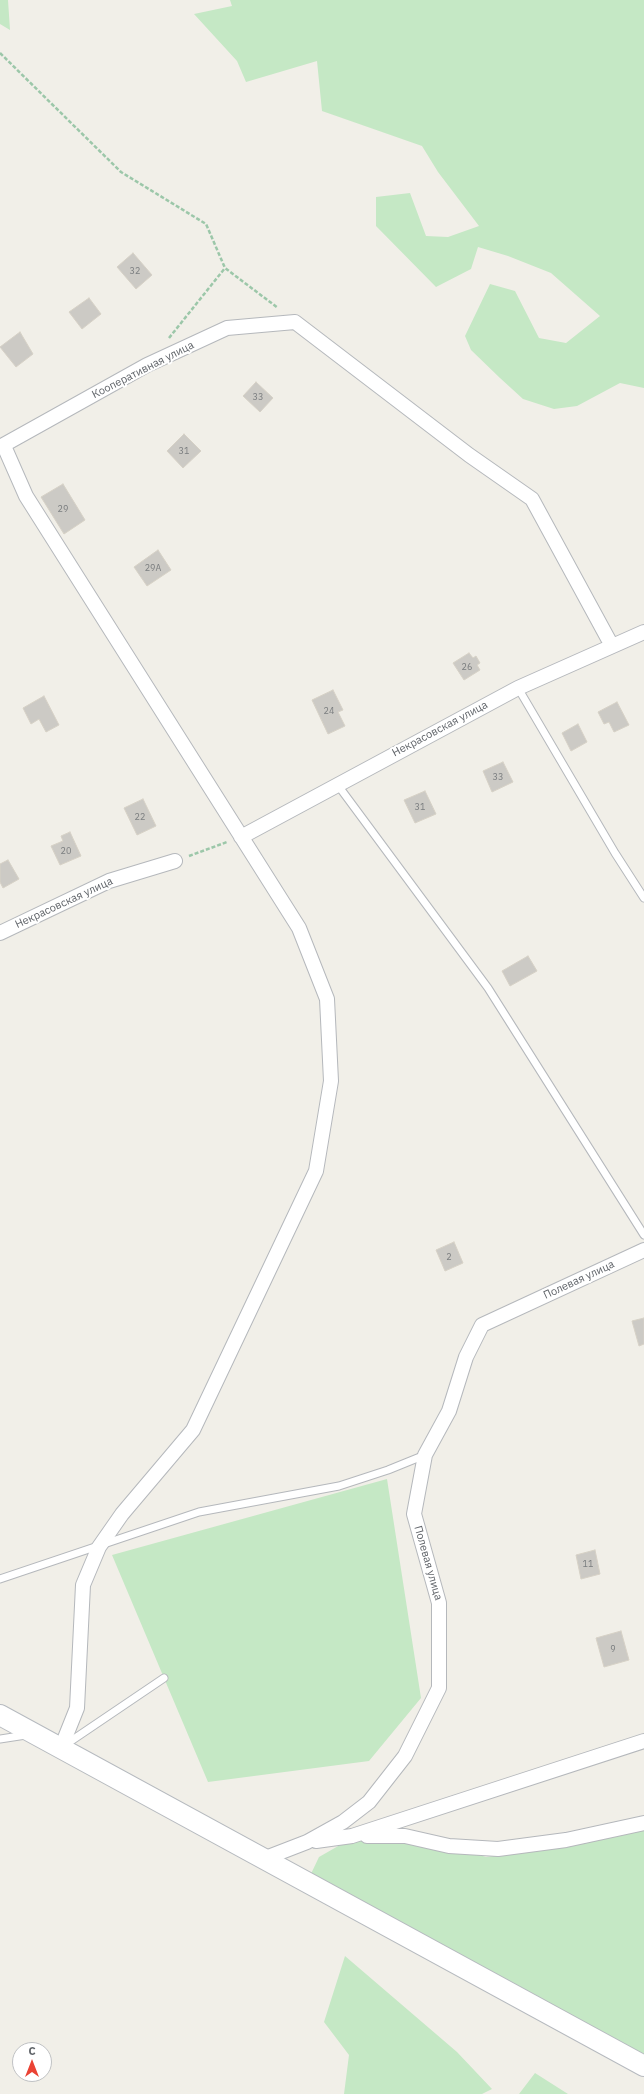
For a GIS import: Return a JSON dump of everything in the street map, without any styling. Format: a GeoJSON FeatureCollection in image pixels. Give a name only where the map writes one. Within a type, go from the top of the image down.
{"type":"FeatureCollection","features":[{"type":"Feature","properties":{"kind":"street","name":"Кооперативная улица"},"geometry":{"type":"LineString","coordinates":[[2,446],[147,365],[227,328],[295,322]]}},
{"type":"Feature","properties":{"kind":"street"},"geometry":{"type":"LineString","coordinates":[[295,322],[468,454],[532,499],[612,646]]}},
{"type":"Feature","properties":{"kind":"street"},"geometry":{"type":"LineString","coordinates":[[2,446],[26,496],[299,928],[327,999],[331,1081],[316,1172],[193,1430],[122,1514],[99,1547],[83,1585],[77,1708],[61,1748]]}},
{"type":"Feature","properties":{"kind":"street","name":"Некрасовская улица"},"geometry":{"type":"LineString","coordinates":[[241,837],[518,688],[644,632]]}},
{"type":"Feature","properties":{"kind":"street","name":"Некрасовская улица"},"geometry":{"type":"LineString","coordinates":[[0,933],[110,881],[175,861]]}},
{"type":"Feature","properties":{"kind":"street","name":"Полевая улица"},"geometry":{"type":"LineString","coordinates":[[263,1859],[307,1842],[343,1822],[369,1802],[405,1756],[439,1688],[439,1603],[414,1514],[425,1455],[449,1411],[466,1357],[482,1325],[644,1250]]}},
{"type":"Feature","properties":{"kind":"street"},"geometry":{"type":"LineString","coordinates":[[0,1715],[32,1734],[61,1748],[644,2066]]}},
{"type":"Feature","properties":{"kind":"street","name":"Полевая улица"},"geometry":{"type":"LineString","coordinates":[[307,1842],[352,1836],[644,1741]]}},
{"type":"Feature","properties":{"kind":"street"},"geometry":{"type":"LineString","coordinates":[[352,1836],[405,1836],[449,1846],[498,1849],[566,1840],[644,1823]]}},
{"type":"Feature","properties":{"kind":"lane"},"geometry":{"type":"LineString","coordinates":[[518,688],[615,853],[644,898]]}},
{"type":"Feature","properties":{"kind":"lane"},"geometry":{"type":"LineString","coordinates":[[337,784],[488,988],[644,1235]]}},
{"type":"Feature","properties":{"kind":"lane"},"geometry":{"type":"LineString","coordinates":[[0,1579],[99,1547],[199,1512],[339,1486],[388,1470],[425,1455]]}},
{"type":"Feature","properties":{"kind":"lane"},"geometry":{"type":"LineString","coordinates":[[61,1748],[164,1678]]}},
{"type":"Feature","properties":{"kind":"lane"},"geometry":{"type":"LineString","coordinates":[[0,1739],[32,1734]]}},
{"type":"Feature","properties":{"kind":"path"},"geometry":{"type":"LineString","coordinates":[[0,53],[120,172],[206,224],[224,268],[295,322]]}},
{"type":"Feature","properties":{"kind":"path"},"geometry":{"type":"LineString","coordinates":[[166,341],[224,268]]}},
{"type":"Feature","properties":{"kind":"path"},"geometry":{"type":"LineString","coordinates":[[175,861],[241,837]]}},
{"type":"Feature","properties":{"kind":"green space"},"geometry":{"type":"Polygon","coordinates":[[[0,0],[8,0],[10,30],[0,24],[0,0]]]}},
{"type":"Feature","properties":{"kind":"green space"},"geometry":{"type":"Polygon","coordinates":[[[230,0],[644,0],[644,388],[620,383],[577,406],[554,409],[523,399],[500,378],[471,350],[465,336],[490,284],[515,291],[539,338],[566,343],[600,316],[551,273],[508,256],[478,247],[471,269],[436,287],[376,226],[376,197],[410,193],[426,236],[448,237],[479,226],[438,172],[422,146],[322,111],[317,61],[246,82],[237,61],[194,14],[232,6],[230,0]]]}},
{"type":"Feature","properties":{"kind":"green space"},"geometry":{"type":"Polygon","coordinates":[[[387,1479],[421,1698],[369,1761],[208,1782],[112,1555],[387,1479]]]}},
{"type":"Feature","properties":{"kind":"green space"},"geometry":{"type":"Polygon","coordinates":[[[644,1819],[644,2055],[309,1878],[319,1857],[347,1841],[386,1831],[440,1843],[486,1857],[556,1848],[644,1819]]]}},
{"type":"Feature","properties":{"kind":"green space"},"geometry":{"type":"Polygon","coordinates":[[[345,1956],[457,2052],[492,2089],[482,2094],[344,2094],[349,2055],[324,2022],[345,1956]]]}},
{"type":"Feature","properties":{"kind":"green space"},"geometry":{"type":"Polygon","coordinates":[[[535,2073],[568,2094],[519,2094],[535,2073]]]}},
{"type":"Feature","properties":{"kind":"building"},"geometry":{"type":"Polygon","coordinates":[[[133,253],[152,275],[136,289],[117,267],[133,253]]]}},
{"type":"Feature","properties":{"kind":"building"},"geometry":{"type":"Polygon","coordinates":[[[89,298],[101,314],[82,329],[69,312],[89,298]]]}},
{"type":"Feature","properties":{"kind":"building"},"geometry":{"type":"Polygon","coordinates":[[[20,332],[33,354],[16,367],[0,347],[20,332]]]}},
{"type":"Feature","properties":{"kind":"building"},"geometry":{"type":"Polygon","coordinates":[[[256,382],[273,398],[260,412],[243,396],[256,382]]]}},
{"type":"Feature","properties":{"kind":"building"},"geometry":{"type":"Polygon","coordinates":[[[184,434],[201,451],[183,468],[167,451],[184,434]]]}},
{"type":"Feature","properties":{"kind":"building"},"geometry":{"type":"Polygon","coordinates":[[[63,484],[85,520],[64,534],[41,497],[63,484]]]}},
{"type":"Feature","properties":{"kind":"building"},"geometry":{"type":"Polygon","coordinates":[[[158,550],[171,570],[147,586],[134,567],[158,550]]]}},
{"type":"Feature","properties":{"kind":"building"},"geometry":{"type":"Polygon","coordinates":[[[469,653],[473,658],[476,656],[480,663],[477,665],[480,670],[464,680],[453,663],[469,653]]]}},
{"type":"Feature","properties":{"kind":"building"},"geometry":{"type":"Polygon","coordinates":[[[333,690],[343,710],[338,712],[345,726],[328,734],[312,700],[333,690]]]}},
{"type":"Feature","properties":{"kind":"building"},"geometry":{"type":"Polygon","coordinates":[[[44,696],[59,725],[46,732],[39,719],[31,724],[23,708],[44,696]]]}},
{"type":"Feature","properties":{"kind":"building"},"geometry":{"type":"Polygon","coordinates":[[[617,702],[629,725],[614,732],[609,722],[604,724],[598,712],[617,702]]]}},
{"type":"Feature","properties":{"kind":"building"},"geometry":{"type":"Polygon","coordinates":[[[578,724],[587,742],[571,751],[562,733],[578,724]]]}},
{"type":"Feature","properties":{"kind":"building"},"geometry":{"type":"Polygon","coordinates":[[[503,762],[513,782],[492,792],[483,771],[503,762]]]}},
{"type":"Feature","properties":{"kind":"building"},"geometry":{"type":"Polygon","coordinates":[[[425,791],[436,814],[415,823],[404,800],[425,791]]]}},
{"type":"Feature","properties":{"kind":"building"},"geometry":{"type":"Polygon","coordinates":[[[143,799],[156,826],[137,835],[124,808],[143,799]]]}},
{"type":"Feature","properties":{"kind":"building"},"geometry":{"type":"Polygon","coordinates":[[[70,832],[81,856],[60,865],[51,846],[63,841],[61,836],[70,832]]]}},
{"type":"Feature","properties":{"kind":"building"},"geometry":{"type":"Polygon","coordinates":[[[8,860],[19,879],[3,888],[0,882],[0,864],[8,860]]]}},
{"type":"Feature","properties":{"kind":"building"},"geometry":{"type":"Polygon","coordinates":[[[528,956],[537,971],[510,986],[502,971],[528,956]]]}},
{"type":"Feature","properties":{"kind":"building"},"geometry":{"type":"Polygon","coordinates":[[[454,1242],[463,1263],[445,1271],[436,1250],[454,1242]]]}},
{"type":"Feature","properties":{"kind":"building"},"geometry":{"type":"Polygon","coordinates":[[[644,1318],[644,1344],[639,1346],[632,1321],[644,1318]]]}},
{"type":"Feature","properties":{"kind":"building"},"geometry":{"type":"Polygon","coordinates":[[[595,1550],[600,1574],[581,1579],[576,1555],[595,1550]]]}},
{"type":"Feature","properties":{"kind":"building"},"geometry":{"type":"Polygon","coordinates":[[[621,1631],[629,1660],[604,1667],[596,1638],[621,1631]]]}}]}
